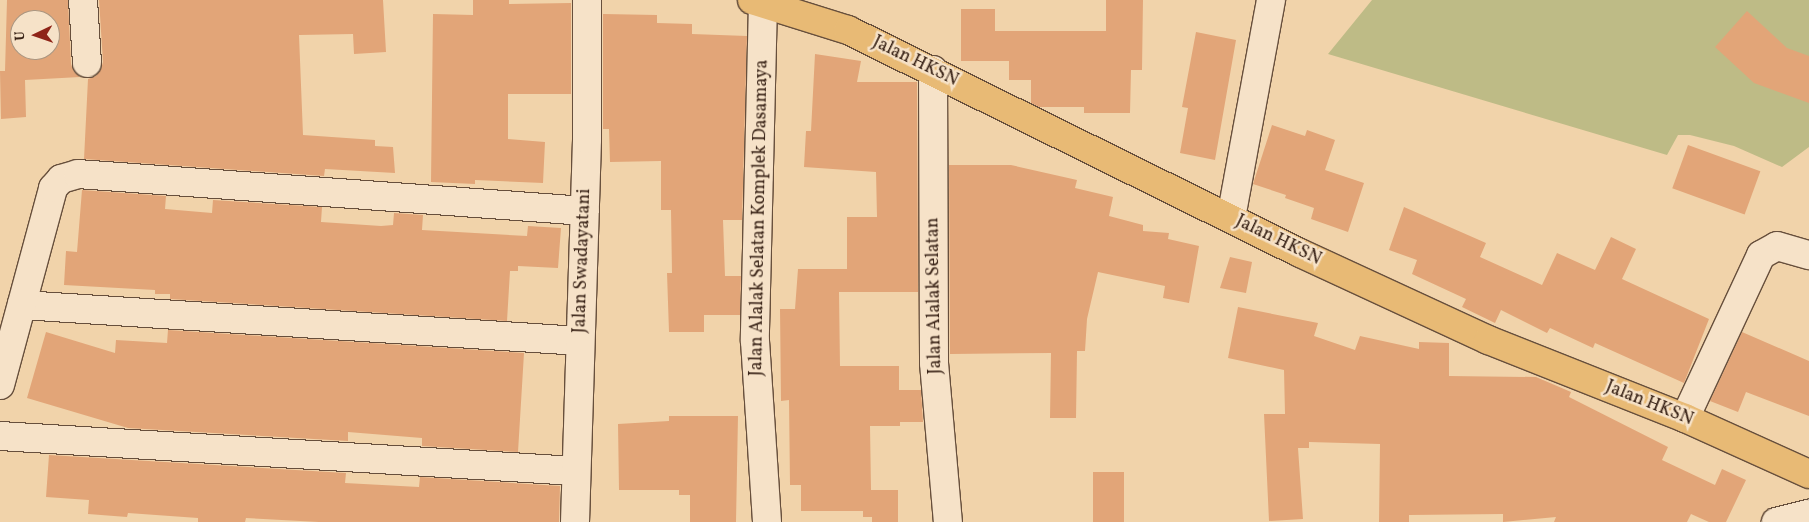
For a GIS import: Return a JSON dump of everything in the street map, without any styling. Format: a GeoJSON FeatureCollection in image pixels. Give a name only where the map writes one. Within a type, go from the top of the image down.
{"type":"FeatureCollection","features":[{"type":"Feature","properties":{"kind":"main road","name":"Jalan HKSN"},"geometry":{"type":"LineString","coordinates":[[768,2],[848,30],[933,70],[1230,218],[1488,340],[1685,418],[1809,474]]}},
{"type":"Feature","properties":{"kind":"street"},"geometry":{"type":"LineString","coordinates":[[83,0],[87,63]]}},
{"type":"Feature","properties":{"kind":"street","name":"Jalan Swadayatani"},"geometry":{"type":"LineString","coordinates":[[575,522],[585,211],[587,0]]}},
{"type":"Feature","properties":{"kind":"street"},"geometry":{"type":"LineString","coordinates":[[1230,218],[1272,0]]}},
{"type":"Feature","properties":{"kind":"street","name":"Jalan Alalak Selatan Komplek Dasamaya"},"geometry":{"type":"LineString","coordinates":[[767,522],[755,341],[768,2]]}},
{"type":"Feature","properties":{"kind":"street","name":"Jalan Alalak Selatan"},"geometry":{"type":"LineString","coordinates":[[933,70],[934,363],[948,522]]}},
{"type":"Feature","properties":{"kind":"street"},"geometry":{"type":"LineString","coordinates":[[0,386],[54,188],[61,179],[78,174],[585,211]]}},
{"type":"Feature","properties":{"kind":"street"},"geometry":{"type":"LineString","coordinates":[[1685,418],[1761,255],[1777,246],[1809,255]]}},
{"type":"Feature","properties":{"kind":"street"},"geometry":{"type":"LineString","coordinates":[[22,305],[580,341]]}},
{"type":"Feature","properties":{"kind":"street"},"geometry":{"type":"LineString","coordinates":[[0,436],[576,471]]}},
{"type":"Feature","properties":{"kind":"street"},"geometry":{"type":"LineString","coordinates":[[1776,522],[1809,514]]}},
{"type":"Feature","properties":{"kind":"shaded area"},"geometry":{"type":"Polygon","coordinates":[[[1372,0],[1809,0],[1809,147],[1782,167],[1734,146],[1690,135],[1678,135],[1667,155],[1328,54],[1372,0]]]}},
{"type":"Feature","properties":{"kind":"building"},"geometry":{"type":"Polygon","coordinates":[[[7,0],[68,0],[71,64],[74,72],[80,77],[25,80],[26,117],[1,119],[0,71],[5,71],[7,0]]]}},
{"type":"Feature","properties":{"kind":"building"},"geometry":{"type":"Polygon","coordinates":[[[99,0],[383,0],[386,52],[354,54],[353,34],[299,35],[303,135],[375,140],[375,146],[393,147],[395,173],[325,169],[324,176],[84,159],[88,79],[96,76],[103,62],[99,0]]]}},
{"type":"Feature","properties":{"kind":"building"},"geometry":{"type":"Polygon","coordinates":[[[473,0],[509,0],[509,4],[571,3],[571,94],[508,94],[508,139],[545,142],[543,183],[475,180],[475,184],[431,182],[433,14],[473,15],[473,0]]]}},
{"type":"Feature","properties":{"kind":"building"},"geometry":{"type":"Polygon","coordinates":[[[1106,0],[1143,0],[1142,70],[1131,70],[1130,113],[1084,113],[1084,107],[1039,107],[1031,103],[1031,80],[1009,80],[1009,61],[961,61],[961,9],[995,9],[995,31],[1106,31],[1106,0]]]}},
{"type":"Feature","properties":{"kind":"building"},"geometry":{"type":"Polygon","coordinates":[[[1747,11],[1787,48],[1809,56],[1809,103],[1754,83],[1715,47],[1747,11]]]}},
{"type":"Feature","properties":{"kind":"building"},"geometry":{"type":"Polygon","coordinates":[[[603,14],[657,15],[657,23],[692,24],[692,34],[747,36],[742,220],[723,220],[725,276],[741,276],[740,315],[704,315],[704,332],[669,332],[667,273],[672,273],[671,210],[661,210],[661,161],[610,162],[609,129],[603,129],[603,14]]]}},
{"type":"Feature","properties":{"kind":"building"},"geometry":{"type":"Polygon","coordinates":[[[1196,32],[1236,40],[1215,160],[1180,153],[1188,108],[1182,107],[1196,32]]]}},
{"type":"Feature","properties":{"kind":"building"},"geometry":{"type":"Polygon","coordinates":[[[815,54],[861,61],[857,82],[917,82],[918,292],[839,292],[840,366],[899,366],[899,390],[921,390],[923,422],[900,422],[900,426],[870,426],[871,490],[898,490],[898,522],[872,522],[872,517],[863,517],[863,511],[801,511],[801,485],[790,485],[789,400],[781,401],[780,309],[795,309],[798,269],[847,269],[847,217],[877,217],[876,172],[804,167],[806,131],[811,131],[815,54]]]}},
{"type":"Feature","properties":{"kind":"building"},"geometry":{"type":"Polygon","coordinates":[[[1272,125],[1305,136],[1307,130],[1335,140],[1325,170],[1364,183],[1348,232],[1311,219],[1314,208],[1285,198],[1286,195],[1253,184],[1272,125]]]}},
{"type":"Feature","properties":{"kind":"building"},"geometry":{"type":"Polygon","coordinates":[[[1688,145],[1760,171],[1745,215],[1672,188],[1688,145]]]}},
{"type":"Feature","properties":{"kind":"building"},"geometry":{"type":"Polygon","coordinates":[[[949,165],[1011,165],[1077,180],[1075,188],[1113,197],[1109,216],[1143,225],[1143,231],[1169,233],[1168,239],[1199,246],[1189,303],[1163,298],[1165,286],[1098,272],[1087,319],[1085,351],[1077,351],[1076,418],[1050,418],[1051,353],[950,354],[949,165]]]}},
{"type":"Feature","properties":{"kind":"building"},"geometry":{"type":"Polygon","coordinates":[[[82,190],[166,196],[165,209],[212,213],[213,200],[322,207],[321,222],[393,225],[394,213],[423,215],[422,230],[527,236],[528,226],[561,228],[558,268],[518,266],[518,271],[510,271],[507,321],[170,299],[170,294],[155,294],[155,290],[64,285],[66,251],[77,252],[82,190]]]}},
{"type":"Feature","properties":{"kind":"building"},"geometry":{"type":"Polygon","coordinates":[[[1404,207],[1486,243],[1480,257],[1542,285],[1557,253],[1595,270],[1611,237],[1636,249],[1622,279],[1709,319],[1684,383],[1595,343],[1593,348],[1550,328],[1547,333],[1501,310],[1495,323],[1462,307],[1466,299],[1412,274],[1417,260],[1389,250],[1404,207]]]}},
{"type":"Feature","properties":{"kind":"building"},"geometry":{"type":"Polygon","coordinates":[[[1230,257],[1252,262],[1246,293],[1220,288],[1230,257]]]}},
{"type":"Feature","properties":{"kind":"building"},"geometry":{"type":"Polygon","coordinates":[[[1238,307],[1318,323],[1314,336],[1355,350],[1360,336],[1419,349],[1419,342],[1449,343],[1449,376],[1536,377],[1571,392],[1569,397],[1668,447],[1662,460],[1715,485],[1722,469],[1746,480],[1726,522],[1709,522],[1691,514],[1687,522],[1554,522],[1556,517],[1503,522],[1503,514],[1409,515],[1409,522],[1379,522],[1380,444],[1309,442],[1309,448],[1298,448],[1303,519],[1269,521],[1264,414],[1285,414],[1284,370],[1228,358],[1238,307]]]}},
{"type":"Feature","properties":{"kind":"building"},"geometry":{"type":"Polygon","coordinates":[[[168,330],[524,353],[518,452],[422,446],[422,438],[348,432],[348,441],[128,428],[27,398],[46,332],[115,353],[116,340],[167,343],[168,330]]]}},
{"type":"Feature","properties":{"kind":"building"},"geometry":{"type":"Polygon","coordinates":[[[1742,332],[1809,361],[1809,416],[1746,392],[1738,412],[1710,401],[1742,332]]]}},
{"type":"Feature","properties":{"kind":"building"},"geometry":{"type":"Polygon","coordinates":[[[669,416],[738,416],[736,522],[690,522],[690,495],[679,495],[679,490],[619,490],[618,424],[669,421],[669,416]]]}},
{"type":"Feature","properties":{"kind":"building"},"geometry":{"type":"Polygon","coordinates":[[[49,455],[346,473],[345,483],[419,487],[420,477],[560,486],[559,522],[319,522],[246,518],[245,522],[198,522],[198,518],[128,513],[127,517],[88,514],[89,500],[46,497],[49,455]]]}},
{"type":"Feature","properties":{"kind":"building"},"geometry":{"type":"Polygon","coordinates":[[[1093,472],[1124,472],[1124,522],[1093,522],[1093,472]]]}}]}
